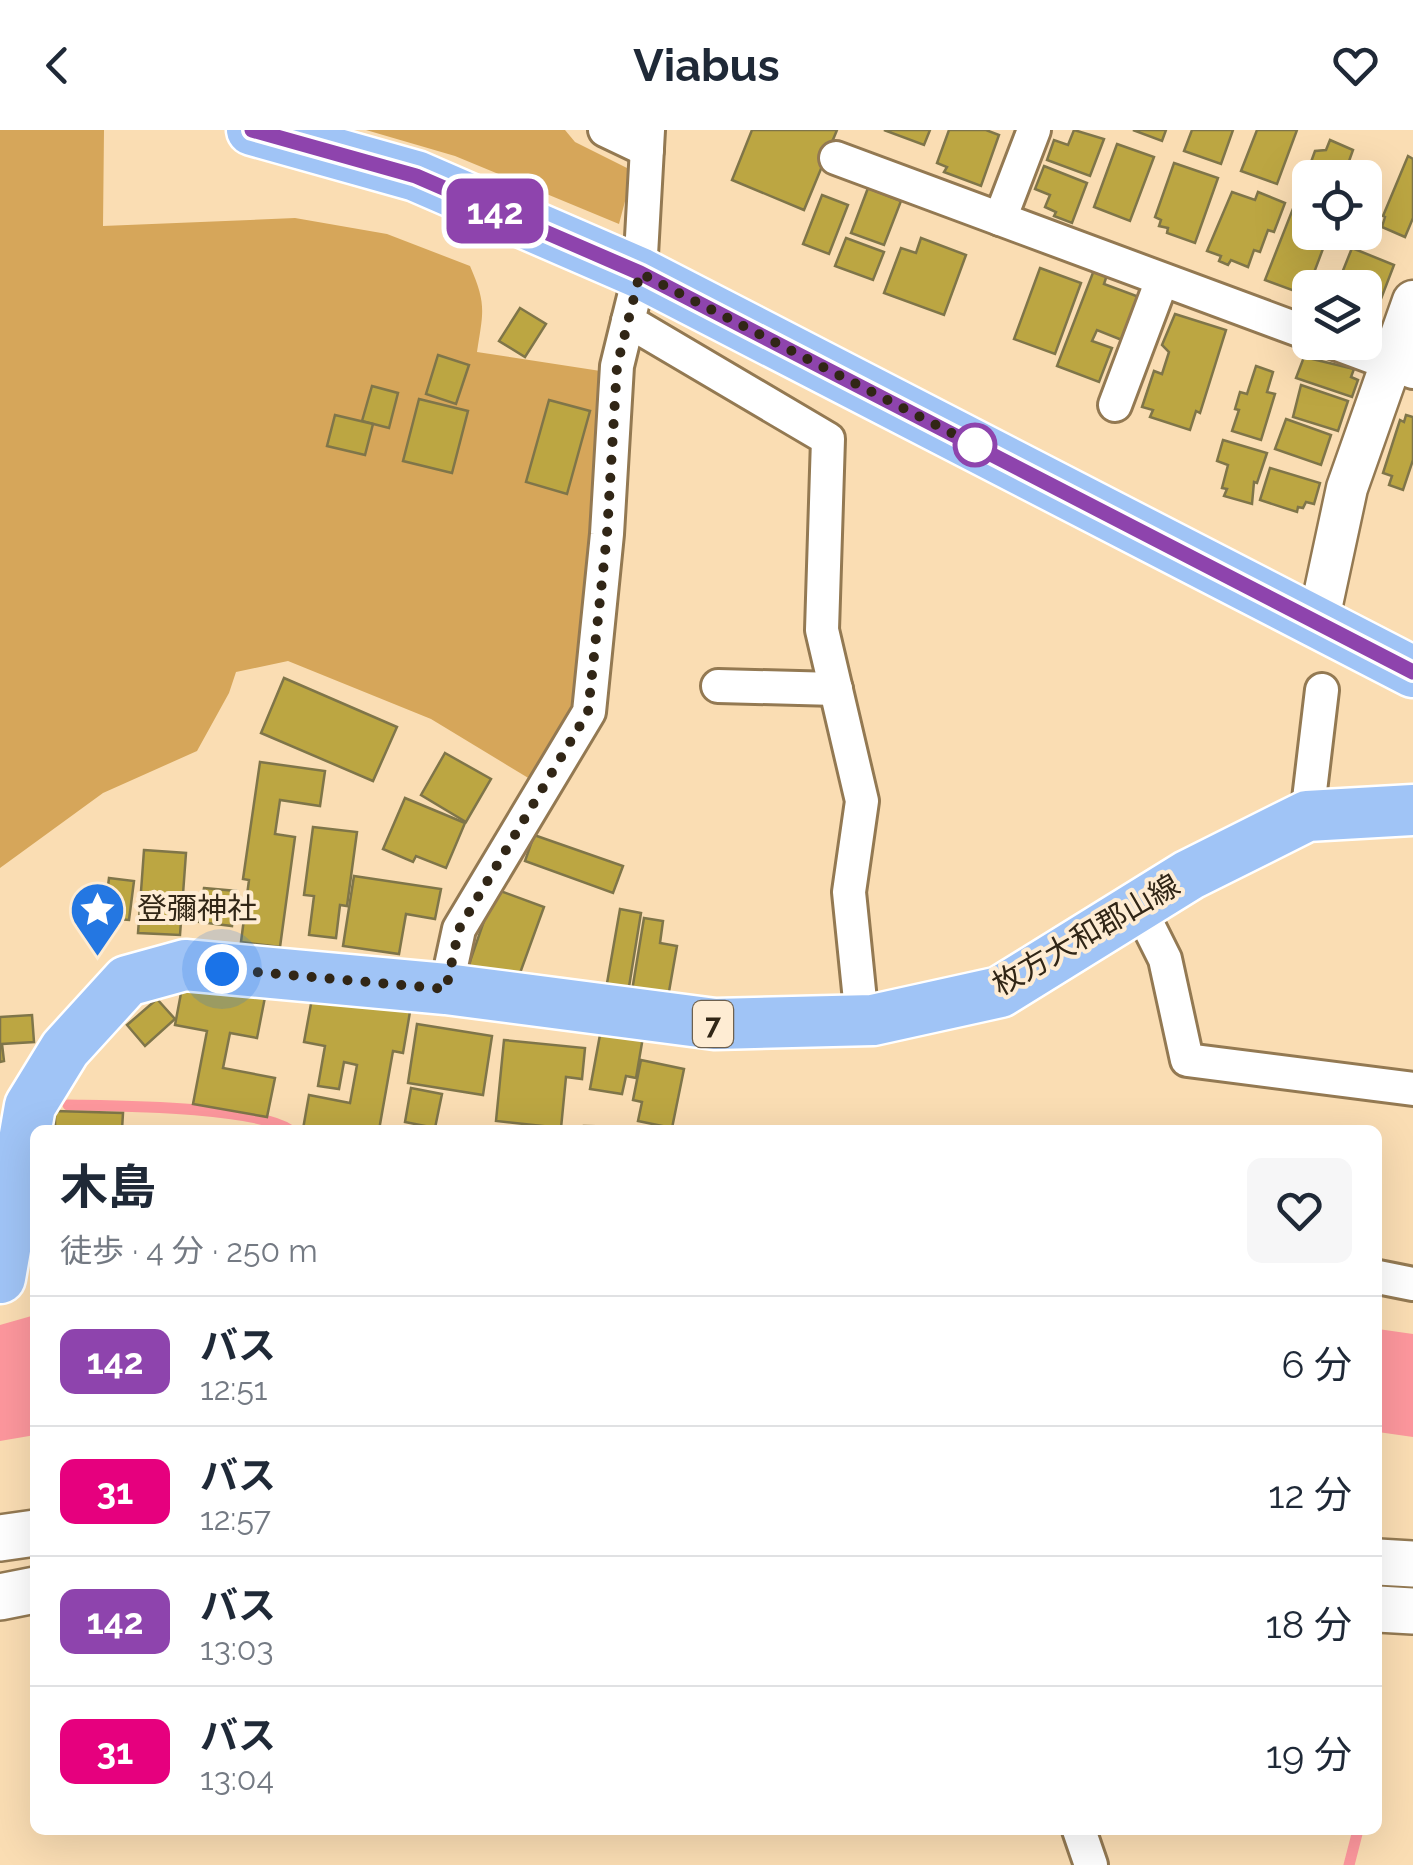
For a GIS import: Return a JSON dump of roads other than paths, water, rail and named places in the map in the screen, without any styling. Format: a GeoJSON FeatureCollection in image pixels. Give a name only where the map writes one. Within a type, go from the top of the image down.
{"type":"FeatureCollection","features":[{"type":"Feature","properties":{"kind":"main road"},"geometry":{"type":"LineString","coordinates":[[252,130],[416,176],[640,273],[1413,672]]}},
{"type":"Feature","properties":{"kind":"main road","name":"枚方大和郡山線"},"geometry":{"type":"LineString","coordinates":[[12,1269],[15,1108],[127,981],[185,965],[446,989],[716,1024],[862,1020],[1000,992],[1189,874],[1308,816],[1413,810]]}},
{"type":"Feature","properties":{"kind":"main road"},"geometry":{"type":"LineString","coordinates":[[0,1538],[30,1533]]}},
{"type":"Feature","properties":{"kind":"main road"},"geometry":{"type":"LineString","coordinates":[[1382,1562],[1413,1564]]}},
{"type":"Feature","properties":{"kind":"main road"},"geometry":{"type":"LineString","coordinates":[[0,1597],[30,1591]]}},
{"type":"Feature","properties":{"kind":"main road"},"geometry":{"type":"LineString","coordinates":[[1382,1610],[1413,1611]]}},
{"type":"Feature","properties":{"kind":"street"},"geometry":{"type":"LineString","coordinates":[[446,989],[459,929],[588,712],[607,534],[617,366],[640,273],[647,140],[605,130]]}},
{"type":"Feature","properties":{"kind":"street"},"geometry":{"type":"LineString","coordinates":[[1000,219],[1034,130]]}},
{"type":"Feature","properties":{"kind":"street"},"geometry":{"type":"LineString","coordinates":[[836,158],[1292,327]]}},
{"type":"Feature","properties":{"kind":"street"},"geometry":{"type":"LineString","coordinates":[[1115,405],[1162,280]]}},
{"type":"Feature","properties":{"kind":"street"},"geometry":{"type":"LineString","coordinates":[[1318,622],[1347,488],[1401,368],[1413,301]]}},
{"type":"Feature","properties":{"kind":"street"},"geometry":{"type":"LineString","coordinates":[[628,321],[828,438],[822,630],[862,802],[849,892],[862,1020]]}},
{"type":"Feature","properties":{"kind":"street"},"geometry":{"type":"LineString","coordinates":[[718,686],[836,689]]}},
{"type":"Feature","properties":{"kind":"street"},"geometry":{"type":"LineString","coordinates":[[1308,816],[1322,690]]}},
{"type":"Feature","properties":{"kind":"street"},"geometry":{"type":"LineString","coordinates":[[1139,908],[1166,958],[1186,1060],[1413,1089]]}},
{"type":"Feature","properties":{"kind":"street"},"geometry":{"type":"LineString","coordinates":[[1382,1278],[1413,1284]]}},
{"type":"Feature","properties":{"kind":"street"},"geometry":{"type":"LineString","coordinates":[[1080,1835],[1091,1865]]}},
{"type":"Feature","properties":{"kind":"waterway"},"geometry":{"type":"LineString","coordinates":[[68,1105],[216,1112],[279,1125]]}},
{"type":"Feature","properties":{"kind":"waterway"},"geometry":{"type":"LineString","coordinates":[[1349,1865],[1357,1835]]}},
{"type":"Feature","properties":{"kind":"place","name":"登彌神社"},"geometry":{"type":"Point","coordinates":[98,958]}}]}
